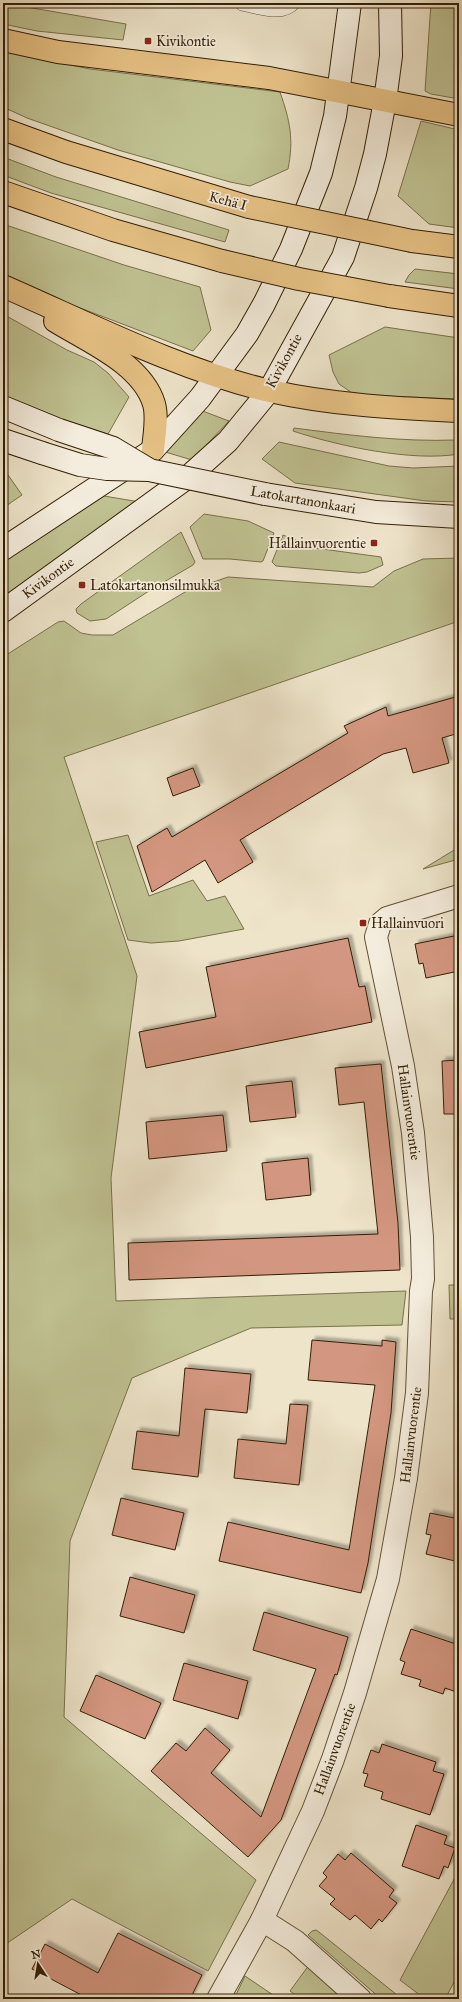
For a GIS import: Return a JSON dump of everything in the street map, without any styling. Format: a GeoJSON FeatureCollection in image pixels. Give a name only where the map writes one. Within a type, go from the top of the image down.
{"type":"FeatureCollection","features":[{"type":"Feature","properties":{"kind":"highway"},"geometry":{"type":"LineString","coordinates":[[3,40],[58,52],[269,78],[459,115]]}},
{"type":"Feature","properties":{"kind":"highway","name":"Kehä I"},"geometry":{"type":"LineString","coordinates":[[3,129],[73,155],[249,207],[412,241],[459,247]]}},
{"type":"Feature","properties":{"kind":"highway"},"geometry":{"type":"LineString","coordinates":[[3,192],[113,230],[222,261],[299,279],[389,296],[459,306]]}},
{"type":"Feature","properties":{"kind":"highway"},"geometry":{"type":"LineString","coordinates":[[3,288],[173,360],[218,376],[269,391],[379,408],[459,411]]}},
{"type":"Feature","properties":{"kind":"highway"},"geometry":{"type":"LineString","coordinates":[[3,288],[123,363],[142,380],[154,405],[151,460]]}},
{"type":"Feature","properties":{"kind":"street"},"geometry":{"type":"LineString","coordinates":[[3,548],[151,460],[218,376],[250,328],[291,249],[321,173],[338,92],[350,3]]}},
{"type":"Feature","properties":{"kind":"street","name":"Kivikontie"},"geometry":{"type":"LineString","coordinates":[[3,611],[188,477],[228,441],[269,391],[343,257],[375,154],[386,101],[391,56],[390,3]]}},
{"type":"Feature","properties":{"kind":"street","name":"Latokartanonkaari"},"geometry":{"type":"LineString","coordinates":[[3,407],[59,430],[113,448],[265,494],[376,512],[459,517]]}},
{"type":"Feature","properties":{"kind":"street","name":"Latokartanonkaari"},"geometry":{"type":"LineString","coordinates":[[3,440],[42,454],[94,467],[151,460]]}},
{"type":"Feature","properties":{"kind":"street","name":"Hallainvuorentie"},"geometry":{"type":"LineString","coordinates":[[218,1999],[262,1920],[313,1811],[333,1759],[355,1693],[388,1579],[399,1523],[414,1421],[423,1279],[419,1190],[403,1066],[377,942],[377,931],[380,924],[387,918],[459,896]]}},
{"type":"Feature","properties":{"kind":"street"},"geometry":{"type":"LineString","coordinates":[[262,1920],[295,1941],[360,1999]]}},
{"type":"Feature","properties":{"kind":"lane"},"geometry":{"type":"LineString","coordinates":[[240,3],[242,5],[267,6],[281,12],[295,3]]}},
{"type":"Feature","properties":{"kind":"green space"},"geometry":{"type":"Polygon","coordinates":[[[3,3],[126,24],[123,40],[37,31],[3,24],[3,3]]]}},
{"type":"Feature","properties":{"kind":"green space"},"geometry":{"type":"Polygon","coordinates":[[[431,3],[459,3],[459,99],[431,94],[425,91],[431,3]]]}},
{"type":"Feature","properties":{"kind":"green space"},"geometry":{"type":"Polygon","coordinates":[[[3,51],[90,69],[280,92],[289,121],[291,139],[288,169],[250,186],[230,182],[118,150],[27,118],[3,107],[3,51]]]}},
{"type":"Feature","properties":{"kind":"green space"},"geometry":{"type":"Polygon","coordinates":[[[421,121],[459,130],[459,228],[429,224],[398,196],[421,121]]]}},
{"type":"Feature","properties":{"kind":"green space"},"geometry":{"type":"Polygon","coordinates":[[[3,157],[56,177],[229,230],[225,242],[51,193],[3,175],[3,157]]]}},
{"type":"Feature","properties":{"kind":"green space"},"geometry":{"type":"Polygon","coordinates":[[[3,224],[124,265],[200,287],[211,330],[193,351],[28,288],[3,276],[3,224]]]}},
{"type":"Feature","properties":{"kind":"green space"},"geometry":{"type":"Polygon","coordinates":[[[415,269],[459,274],[459,289],[405,282],[415,269]]]}},
{"type":"Feature","properties":{"kind":"green space"},"geometry":{"type":"Polygon","coordinates":[[[3,314],[67,350],[94,362],[108,373],[129,397],[108,434],[62,419],[3,395],[3,314]]]}},
{"type":"Feature","properties":{"kind":"green space"},"geometry":{"type":"Polygon","coordinates":[[[385,327],[459,338],[459,399],[355,395],[339,384],[333,372],[329,355],[385,327]]]}},
{"type":"Feature","properties":{"kind":"green space"},"geometry":{"type":"Polygon","coordinates":[[[200,410],[229,421],[192,460],[162,451],[200,410]]]}},
{"type":"Feature","properties":{"kind":"green space"},"geometry":{"type":"Polygon","coordinates":[[[294,428],[415,440],[456,440],[456,430],[459,430],[459,454],[420,456],[375,451],[311,437],[293,431],[294,428]]]}},
{"type":"Feature","properties":{"kind":"green space"},"geometry":{"type":"Polygon","coordinates":[[[279,442],[389,466],[413,468],[459,466],[459,502],[426,501],[295,483],[262,459],[279,442]]]}},
{"type":"Feature","properties":{"kind":"green space"},"geometry":{"type":"Polygon","coordinates":[[[3,471],[6,472],[22,495],[3,508],[3,471]]]}},
{"type":"Feature","properties":{"kind":"green space"},"geometry":{"type":"Polygon","coordinates":[[[104,496],[140,502],[3,600],[3,559],[104,496]]]}},
{"type":"Feature","properties":{"kind":"green space"},"geometry":{"type":"Polygon","coordinates":[[[204,514],[248,521],[274,533],[263,561],[203,559],[190,527],[204,514]]]}},
{"type":"Feature","properties":{"kind":"green space"},"geometry":{"type":"Polygon","coordinates":[[[181,532],[195,562],[193,565],[152,589],[106,619],[90,621],[77,613],[76,609],[81,604],[181,532]]]}},
{"type":"Feature","properties":{"kind":"green space"},"geometry":{"type":"Polygon","coordinates":[[[283,535],[315,548],[381,557],[383,565],[367,572],[359,573],[276,566],[272,562],[283,535]]]}},
{"type":"Feature","properties":{"kind":"green space"},"geometry":{"type":"Polygon","coordinates":[[[459,558],[459,621],[64,757],[137,976],[111,1178],[116,1301],[406,1291],[402,1325],[251,1328],[132,1378],[70,1541],[64,1717],[256,1880],[208,1971],[72,1899],[3,1946],[3,657],[58,622],[64,621],[81,633],[92,635],[113,635],[185,592],[228,577],[373,587],[394,571],[423,559],[459,558]]]}},
{"type":"Feature","properties":{"kind":"green space"},"geometry":{"type":"Polygon","coordinates":[[[128,835],[149,896],[193,880],[207,901],[225,896],[244,929],[179,941],[151,943],[128,940],[96,842],[128,835]]]}},
{"type":"Feature","properties":{"kind":"green space"},"geometry":{"type":"Polygon","coordinates":[[[459,847],[459,859],[423,869],[459,847]]]}},
{"type":"Feature","properties":{"kind":"green space"},"geometry":{"type":"Polygon","coordinates":[[[449,1285],[459,1285],[459,1319],[450,1319],[449,1285]]]}},
{"type":"Feature","properties":{"kind":"green space"},"geometry":{"type":"Polygon","coordinates":[[[459,1870],[459,1973],[445,1999],[425,1999],[400,1980],[459,1870]]]}},
{"type":"Feature","properties":{"kind":"green space"},"geometry":{"type":"Polygon","coordinates":[[[316,1930],[402,1999],[381,1999],[308,1935],[312,1931],[316,1930]]]}},
{"type":"Feature","properties":{"kind":"green space"},"geometry":{"type":"Polygon","coordinates":[[[309,1965],[347,1999],[301,1999],[290,1991],[309,1965]]]}},
{"type":"Feature","properties":{"kind":"green space"},"geometry":{"type":"Polygon","coordinates":[[[245,1976],[279,1999],[234,1999],[245,1976]]]}},
{"type":"Feature","properties":{"kind":"building"},"geometry":{"type":"Polygon","coordinates":[[[459,696],[459,733],[442,738],[449,763],[413,773],[406,748],[383,754],[240,840],[253,862],[218,883],[205,860],[152,892],[137,846],[167,828],[172,837],[348,733],[344,726],[386,707],[388,716],[459,696]]]}},
{"type":"Feature","properties":{"kind":"building"},"geometry":{"type":"Polygon","coordinates":[[[193,768],[200,786],[173,796],[167,778],[193,768]]]}},
{"type":"Feature","properties":{"kind":"building"},"geometry":{"type":"Polygon","coordinates":[[[459,935],[459,971],[426,978],[423,963],[419,964],[415,944],[459,935]]]}},
{"type":"Feature","properties":{"kind":"building"},"geometry":{"type":"Polygon","coordinates":[[[348,938],[359,987],[365,986],[372,1022],[146,1068],[139,1032],[216,1017],[206,967],[348,938]]]}},
{"type":"Feature","properties":{"kind":"building"},"geometry":{"type":"Polygon","coordinates":[[[459,1060],[459,1114],[444,1114],[442,1061],[459,1060]]]}},
{"type":"Feature","properties":{"kind":"building"},"geometry":{"type":"Polygon","coordinates":[[[381,1064],[398,1223],[400,1270],[129,1280],[128,1243],[378,1234],[364,1102],[339,1105],[335,1068],[381,1064]]]}},
{"type":"Feature","properties":{"kind":"building"},"geometry":{"type":"Polygon","coordinates":[[[292,1081],[296,1117],[250,1122],[246,1086],[292,1081]]]}},
{"type":"Feature","properties":{"kind":"building"},"geometry":{"type":"Polygon","coordinates":[[[223,1115],[227,1151],[149,1159],[146,1122],[223,1115]]]}},
{"type":"Feature","properties":{"kind":"building"},"geometry":{"type":"Polygon","coordinates":[[[308,1158],[311,1195],[266,1200],[262,1163],[308,1158]]]}},
{"type":"Feature","properties":{"kind":"building"},"geometry":{"type":"Polygon","coordinates":[[[312,1340],[382,1346],[382,1340],[396,1342],[391,1413],[368,1563],[361,1593],[219,1561],[228,1522],[349,1550],[375,1385],[308,1380],[312,1340]]]}},
{"type":"Feature","properties":{"kind":"building"},"geometry":{"type":"Polygon","coordinates":[[[185,1368],[251,1374],[247,1413],[205,1409],[198,1477],[132,1469],[137,1431],[179,1436],[185,1368]]]}},
{"type":"Feature","properties":{"kind":"building"},"geometry":{"type":"Polygon","coordinates":[[[290,1404],[308,1405],[299,1485],[234,1478],[238,1439],[286,1444],[290,1404]]]}},
{"type":"Feature","properties":{"kind":"building"},"geometry":{"type":"Polygon","coordinates":[[[121,1498],[184,1513],[175,1550],[112,1535],[121,1498]]]}},
{"type":"Feature","properties":{"kind":"building"},"geometry":{"type":"Polygon","coordinates":[[[430,1513],[459,1519],[459,1562],[426,1554],[431,1535],[426,1534],[430,1513]]]}},
{"type":"Feature","properties":{"kind":"building"},"geometry":{"type":"Polygon","coordinates":[[[130,1577],[195,1595],[184,1633],[120,1616],[130,1577]]]}},
{"type":"Feature","properties":{"kind":"building"},"geometry":{"type":"Polygon","coordinates":[[[264,1612],[348,1637],[337,1675],[335,1674],[281,1820],[248,1857],[151,1771],[176,1743],[186,1751],[205,1728],[230,1750],[211,1773],[261,1817],[316,1669],[253,1650],[264,1612]]]}},
{"type":"Feature","properties":{"kind":"building"},"geometry":{"type":"Polygon","coordinates":[[[411,1629],[459,1645],[459,1693],[445,1688],[443,1694],[419,1686],[421,1680],[401,1674],[405,1662],[400,1660],[411,1629]]]}},
{"type":"Feature","properties":{"kind":"building"},"geometry":{"type":"Polygon","coordinates":[[[184,1663],[248,1681],[238,1719],[173,1700],[184,1663]]]}},
{"type":"Feature","properties":{"kind":"building"},"geometry":{"type":"Polygon","coordinates":[[[96,1675],[161,1703],[145,1739],[80,1711],[96,1675]]]}},
{"type":"Feature","properties":{"kind":"building"},"geometry":{"type":"Polygon","coordinates":[[[382,1744],[436,1762],[433,1771],[444,1774],[430,1815],[381,1799],[383,1792],[364,1786],[368,1774],[363,1773],[371,1750],[379,1753],[382,1744]]]}},
{"type":"Feature","properties":{"kind":"building"},"geometry":{"type":"Polygon","coordinates":[[[416,1825],[447,1836],[444,1844],[455,1848],[448,1868],[444,1866],[439,1879],[402,1866],[416,1825]]]}},
{"type":"Feature","properties":{"kind":"building"},"geometry":{"type":"Polygon","coordinates":[[[351,1853],[394,1890],[389,1897],[397,1903],[382,1922],[379,1919],[371,1929],[355,1915],[350,1920],[330,1904],[335,1899],[319,1886],[327,1877],[323,1873],[338,1854],[345,1860],[351,1853]]]}},
{"type":"Feature","properties":{"kind":"building"},"geometry":{"type":"Polygon","coordinates":[[[118,1933],[202,1975],[190,1999],[89,1999],[32,1969],[45,1944],[98,1973],[118,1933]]]}},
{"type":"Feature","properties":{"kind":"place","name":"Kivikontie"},"geometry":{"type":"Point","coordinates":[148,41]}},
{"type":"Feature","properties":{"kind":"place","name":"Hallainvuorentie"},"geometry":{"type":"Point","coordinates":[374,543]}},
{"type":"Feature","properties":{"kind":"place","name":"Latokartanonsilmukka"},"geometry":{"type":"Point","coordinates":[82,585]}},
{"type":"Feature","properties":{"kind":"place","name":"Hallainvuori"},"geometry":{"type":"Point","coordinates":[363,923]}}]}
